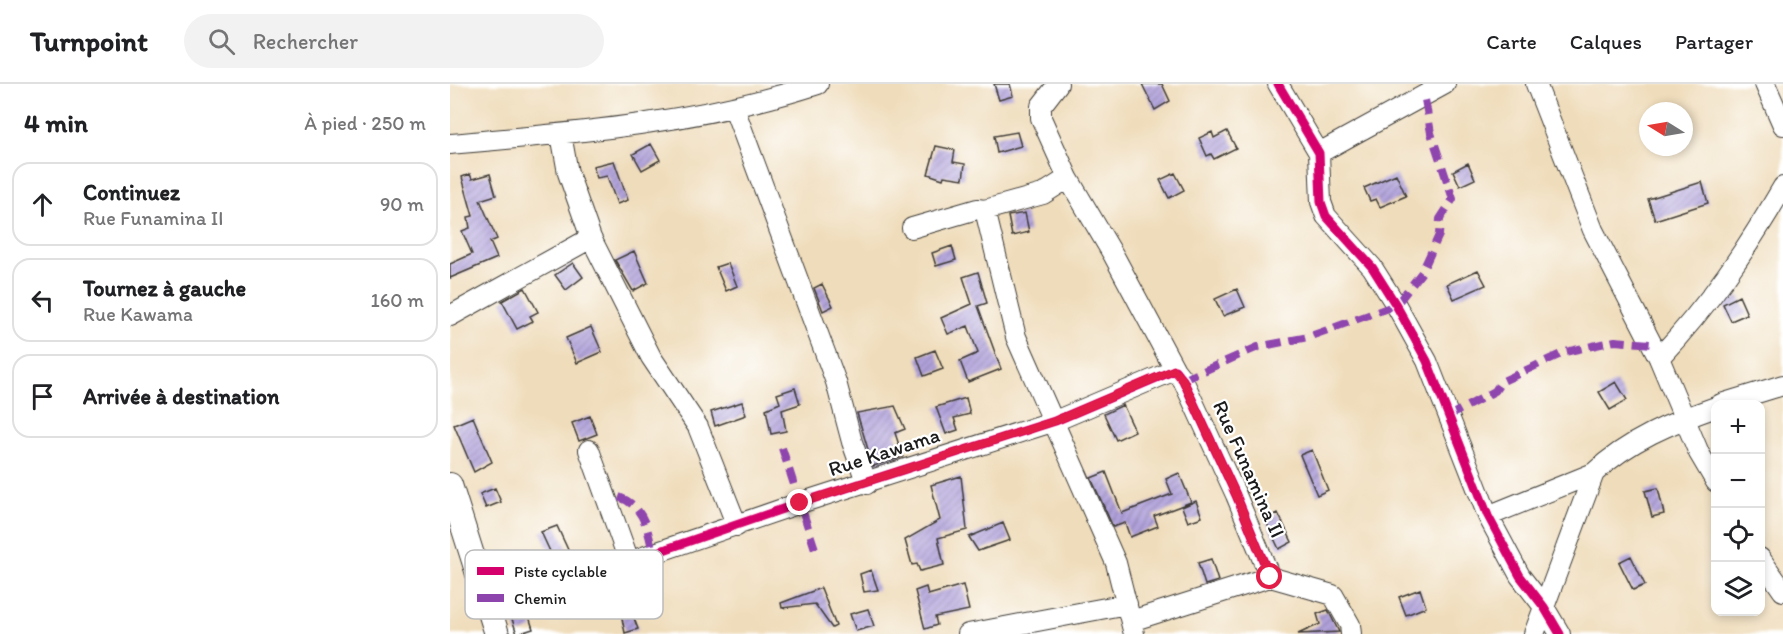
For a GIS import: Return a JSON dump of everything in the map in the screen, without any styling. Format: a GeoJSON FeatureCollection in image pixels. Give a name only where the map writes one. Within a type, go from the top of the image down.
{"type":"FeatureCollection","features":[{"type":"Feature","properties":{"kind":"street"},"geometry":{"type":"LineString","coordinates":[[450,144],[641,125],[734,108],[818,84]]}},
{"type":"Feature","properties":{"kind":"street","name":"Rue Funamina II"},"geometry":{"type":"LineString","coordinates":[[1058,84],[1041,106],[1041,118],[1068,178],[1179,375],[1236,495],[1270,577]]}},
{"type":"Feature","properties":{"kind":"street"},"geometry":{"type":"LineString","coordinates":[[1278,84],[1320,153],[1321,202],[1326,216],[1372,267],[1427,361],[1488,516],[1520,576],[1544,607],[1560,634]]}},
{"type":"Feature","properties":{"kind":"street"},"geometry":{"type":"LineString","coordinates":[[1320,153],[1445,84]]}},
{"type":"Feature","properties":{"kind":"street"},"geometry":{"type":"LineString","coordinates":[[1536,84],[1593,230],[1659,358],[1711,475]]}},
{"type":"Feature","properties":{"kind":"street"},"geometry":{"type":"LineString","coordinates":[[1765,84],[1783,125]]}},
{"type":"Feature","properties":{"kind":"street"},"geometry":{"type":"LineString","coordinates":[[734,108],[836,382],[852,442],[867,484]]}},
{"type":"Feature","properties":{"kind":"street"},"geometry":{"type":"LineString","coordinates":[[561,134],[568,173],[591,238],[651,357],[698,427],[736,526]]}},
{"type":"Feature","properties":{"kind":"street"},"geometry":{"type":"LineString","coordinates":[[912,228],[977,209],[985,210],[1043,194],[1068,178]]}},
{"type":"Feature","properties":{"kind":"street"},"geometry":{"type":"LineString","coordinates":[[1659,358],[1700,314],[1749,245],[1783,187]]}},
{"type":"Feature","properties":{"kind":"street"},"geometry":{"type":"LineString","coordinates":[[985,210],[1016,337],[1116,563],[1131,620]]}},
{"type":"Feature","properties":{"kind":"street"},"geometry":{"type":"LineString","coordinates":[[450,316],[591,238]]}},
{"type":"Feature","properties":{"kind":"street","name":"Rue Kawama"},"geometry":{"type":"LineString","coordinates":[[663,550],[1055,421],[1179,375]]}},
{"type":"Feature","properties":{"kind":"street"},"geometry":{"type":"LineString","coordinates":[[1736,400],[1783,385]]}},
{"type":"Feature","properties":{"kind":"street"},"geometry":{"type":"LineString","coordinates":[[1488,516],[1594,473],[1611,456],[1684,418],[1711,408]]}},
{"type":"Feature","properties":{"kind":"street"},"geometry":{"type":"LineString","coordinates":[[590,450],[625,550]]}},
{"type":"Feature","properties":{"kind":"street"},"geometry":{"type":"LineString","coordinates":[[1534,634],[1594,473]]}},
{"type":"Feature","properties":{"kind":"street"},"geometry":{"type":"LineString","coordinates":[[451,491],[470,550]]}},
{"type":"Feature","properties":{"kind":"street"},"geometry":{"type":"LineString","coordinates":[[1764,562],[1783,591]]}},
{"type":"Feature","properties":{"kind":"street"},"geometry":{"type":"LineString","coordinates":[[968,634],[1131,620],[1270,577],[1333,595],[1350,625],[1351,634]]}},
{"type":"Feature","properties":{"kind":"street"},"geometry":{"type":"LineString","coordinates":[[492,619],[497,634]]}},
{"type":"Feature","properties":{"kind":"building"},"geometry":{"type":"Polygon","coordinates":[[[994,84],[1010,84],[1013,96],[999,100],[994,84]]]}},
{"type":"Feature","properties":{"kind":"building"},"geometry":{"type":"Polygon","coordinates":[[[1142,84],[1162,84],[1170,101],[1155,110],[1142,84]]]}},
{"type":"Feature","properties":{"kind":"building"},"geometry":{"type":"Polygon","coordinates":[[[1227,131],[1236,148],[1214,159],[1211,154],[1207,156],[1199,138],[1212,132],[1214,138],[1227,131]]]}},
{"type":"Feature","properties":{"kind":"building"},"geometry":{"type":"Polygon","coordinates":[[[1017,132],[1021,146],[997,153],[994,136],[1017,132]]]}},
{"type":"Feature","properties":{"kind":"building"},"geometry":{"type":"Polygon","coordinates":[[[651,144],[660,160],[642,170],[633,154],[651,144]]]}},
{"type":"Feature","properties":{"kind":"building"},"geometry":{"type":"Polygon","coordinates":[[[936,146],[955,150],[953,162],[965,164],[963,179],[944,176],[943,179],[928,174],[936,146]]]}},
{"type":"Feature","properties":{"kind":"building"},"geometry":{"type":"Polygon","coordinates":[[[614,161],[628,200],[617,204],[607,176],[597,178],[593,166],[614,161]]]}},
{"type":"Feature","properties":{"kind":"building"},"geometry":{"type":"Polygon","coordinates":[[[1468,163],[1475,179],[1460,186],[1453,171],[1468,163]]]}},
{"type":"Feature","properties":{"kind":"building"},"geometry":{"type":"Polygon","coordinates":[[[1175,173],[1184,190],[1169,198],[1160,180],[1175,173]]]}},
{"type":"Feature","properties":{"kind":"building"},"geometry":{"type":"Polygon","coordinates":[[[470,174],[472,179],[490,174],[496,195],[480,200],[497,239],[490,242],[497,258],[450,278],[450,264],[472,254],[462,231],[470,228],[468,217],[473,216],[462,177],[470,174]]]}},
{"type":"Feature","properties":{"kind":"building"},"geometry":{"type":"Polygon","coordinates":[[[1396,174],[1406,196],[1380,207],[1376,199],[1370,201],[1364,188],[1396,174]]]}},
{"type":"Feature","properties":{"kind":"building"},"geometry":{"type":"Polygon","coordinates":[[[1702,182],[1708,203],[1655,220],[1648,199],[1702,182]]]}},
{"type":"Feature","properties":{"kind":"building"},"geometry":{"type":"Polygon","coordinates":[[[1025,213],[1029,232],[1012,236],[1008,216],[1025,213]]]}},
{"type":"Feature","properties":{"kind":"building"},"geometry":{"type":"Polygon","coordinates":[[[952,246],[956,260],[936,266],[932,253],[952,246]]]}},
{"type":"Feature","properties":{"kind":"building"},"geometry":{"type":"Polygon","coordinates":[[[634,251],[648,283],[633,291],[615,260],[634,251]]]}},
{"type":"Feature","properties":{"kind":"building"},"geometry":{"type":"Polygon","coordinates":[[[573,263],[583,277],[566,290],[555,275],[573,263]]]}},
{"type":"Feature","properties":{"kind":"building"},"geometry":{"type":"Polygon","coordinates":[[[728,263],[737,286],[726,291],[716,267],[728,263]]]}},
{"type":"Feature","properties":{"kind":"building"},"geometry":{"type":"Polygon","coordinates":[[[1478,270],[1486,285],[1454,299],[1447,284],[1478,270]]]}},
{"type":"Feature","properties":{"kind":"building"},"geometry":{"type":"Polygon","coordinates":[[[978,272],[987,303],[978,306],[1001,369],[968,382],[960,361],[978,353],[968,326],[948,334],[941,318],[972,304],[963,277],[978,272]]]}},
{"type":"Feature","properties":{"kind":"building"},"geometry":{"type":"Polygon","coordinates":[[[822,284],[833,306],[823,311],[814,288],[822,284]]]}},
{"type":"Feature","properties":{"kind":"building"},"geometry":{"type":"Polygon","coordinates":[[[525,288],[538,312],[530,316],[533,321],[517,329],[502,301],[525,288]]]}},
{"type":"Feature","properties":{"kind":"building"},"geometry":{"type":"Polygon","coordinates":[[[1237,289],[1245,307],[1223,316],[1215,299],[1237,289]]]}},
{"type":"Feature","properties":{"kind":"building"},"geometry":{"type":"Polygon","coordinates":[[[1739,296],[1747,314],[1731,321],[1723,304],[1739,296]]]}},
{"type":"Feature","properties":{"kind":"building"},"geometry":{"type":"Polygon","coordinates":[[[591,327],[602,352],[577,363],[566,338],[591,327]]]}},
{"type":"Feature","properties":{"kind":"building"},"geometry":{"type":"Polygon","coordinates":[[[935,350],[943,369],[924,376],[917,357],[935,350]]]}},
{"type":"Feature","properties":{"kind":"building"},"geometry":{"type":"Polygon","coordinates":[[[1616,382],[1627,400],[1610,410],[1599,392],[1616,382]]]}},
{"type":"Feature","properties":{"kind":"building"},"geometry":{"type":"Polygon","coordinates":[[[795,388],[800,404],[782,410],[786,431],[771,434],[766,409],[780,403],[777,394],[795,388]]]}},
{"type":"Feature","properties":{"kind":"building"},"geometry":{"type":"Polygon","coordinates":[[[966,398],[970,414],[954,418],[958,430],[946,434],[936,407],[966,398]]]}},
{"type":"Feature","properties":{"kind":"building"},"geometry":{"type":"Polygon","coordinates":[[[742,402],[746,415],[715,426],[711,412],[742,402]]]}},
{"type":"Feature","properties":{"kind":"building"},"geometry":{"type":"Polygon","coordinates":[[[1123,405],[1135,431],[1116,440],[1104,414],[1123,405]]]}},
{"type":"Feature","properties":{"kind":"building"},"geometry":{"type":"Polygon","coordinates":[[[895,406],[905,429],[895,433],[903,457],[873,466],[857,413],[895,406]]]}},
{"type":"Feature","properties":{"kind":"building"},"geometry":{"type":"Polygon","coordinates":[[[590,416],[597,434],[579,441],[572,423],[590,416]]]}},
{"type":"Feature","properties":{"kind":"building"},"geometry":{"type":"Polygon","coordinates":[[[473,417],[492,462],[474,472],[454,425],[473,417]]]}},
{"type":"Feature","properties":{"kind":"building"},"geometry":{"type":"Polygon","coordinates":[[[1312,450],[1328,490],[1317,495],[1300,455],[1312,450]]]}},
{"type":"Feature","properties":{"kind":"building"},"geometry":{"type":"Polygon","coordinates":[[[1106,472],[1122,513],[1172,494],[1166,479],[1179,473],[1191,502],[1154,516],[1158,526],[1130,537],[1125,523],[1113,527],[1091,478],[1106,472]]]}},
{"type":"Feature","properties":{"kind":"building"},"geometry":{"type":"Polygon","coordinates":[[[961,476],[967,530],[938,538],[944,565],[920,571],[917,564],[912,565],[905,540],[940,520],[931,485],[961,476]]]}},
{"type":"Feature","properties":{"kind":"building"},"geometry":{"type":"Polygon","coordinates":[[[495,488],[501,502],[486,508],[480,494],[495,488]]]}},
{"type":"Feature","properties":{"kind":"building"},"geometry":{"type":"Polygon","coordinates":[[[1658,488],[1664,514],[1652,517],[1645,491],[1658,488]]]}},
{"type":"Feature","properties":{"kind":"building"},"geometry":{"type":"Polygon","coordinates":[[[1196,501],[1202,517],[1188,522],[1182,507],[1196,501]]]}},
{"type":"Feature","properties":{"kind":"building"},"geometry":{"type":"Polygon","coordinates":[[[1278,513],[1292,542],[1279,549],[1265,519],[1278,513]]]}},
{"type":"Feature","properties":{"kind":"building"},"geometry":{"type":"Polygon","coordinates":[[[1003,523],[1010,540],[978,551],[969,537],[1003,523]]]}},
{"type":"Feature","properties":{"kind":"building"},"geometry":{"type":"Polygon","coordinates":[[[557,526],[568,550],[549,550],[541,532],[557,526]]]}},
{"type":"Feature","properties":{"kind":"building"},"geometry":{"type":"Polygon","coordinates":[[[1631,556],[1645,585],[1633,590],[1619,562],[1631,556]]]}},
{"type":"Feature","properties":{"kind":"building"},"geometry":{"type":"Polygon","coordinates":[[[1211,559],[1218,581],[1205,585],[1198,563],[1211,559]]]}},
{"type":"Feature","properties":{"kind":"building"},"geometry":{"type":"Polygon","coordinates":[[[871,570],[878,590],[864,592],[860,574],[871,570]]]}},
{"type":"Feature","properties":{"kind":"building"},"geometry":{"type":"Polygon","coordinates":[[[963,585],[969,610],[935,617],[937,625],[925,629],[915,591],[926,587],[928,595],[963,585]]]}},
{"type":"Feature","properties":{"kind":"building"},"geometry":{"type":"Polygon","coordinates":[[[821,588],[836,626],[832,628],[815,604],[782,608],[781,603],[821,588]]]}},
{"type":"Feature","properties":{"kind":"building"},"geometry":{"type":"Polygon","coordinates":[[[1420,589],[1426,607],[1406,615],[1399,597],[1420,589]]]}},
{"type":"Feature","properties":{"kind":"building"},"geometry":{"type":"Polygon","coordinates":[[[868,609],[874,626],[856,631],[850,614],[868,609]]]}},
{"type":"Feature","properties":{"kind":"building"},"geometry":{"type":"Polygon","coordinates":[[[1328,610],[1339,632],[1298,634],[1320,624],[1317,614],[1328,610]]]}},
{"type":"Feature","properties":{"kind":"building"},"geometry":{"type":"Polygon","coordinates":[[[512,619],[530,619],[533,629],[517,634],[512,619]]]}},
{"type":"Feature","properties":{"kind":"building"},"geometry":{"type":"Polygon","coordinates":[[[622,619],[634,619],[638,629],[625,633],[622,619]]]}},
{"type":"Feature","properties":{"kind":"marked path"},"geometry":{"type":"LineString","coordinates":[[1183,380],[1258,347],[1308,337],[1396,305],[1422,272],[1439,235],[1440,219],[1453,199],[1431,133],[1424,94]]}},
{"type":"Feature","properties":{"kind":"marked path"},"geometry":{"type":"LineString","coordinates":[[1447,417],[1495,391],[1501,382],[1565,352],[1615,341],[1651,344]]}},
{"type":"Feature","properties":{"kind":"marked path"},"geometry":{"type":"LineString","coordinates":[[782,448],[815,549]]}},
{"type":"Feature","properties":{"kind":"marked path"},"geometry":{"type":"LineString","coordinates":[[619,497],[634,506],[644,520],[652,550]]}},
{"type":"Feature","properties":{"kind":"cycle path"},"geometry":{"type":"LineString","coordinates":[[1278,84],[1319,153],[1321,202],[1326,216],[1372,267],[1396,305],[1427,361],[1488,516],[1520,576],[1544,607],[1560,634]]}},
{"type":"Feature","properties":{"kind":"cycle path"},"geometry":{"type":"LineString","coordinates":[[663,550],[800,503],[1055,421],[1175,370],[1183,380],[1236,495],[1270,577]]}},
{"type":"Feature","properties":{"kind":"route"},"geometry":{"type":"LineString","coordinates":[[800,503],[867,484],[1055,421],[1174,370],[1183,380],[1236,495],[1270,577]]}}]}
